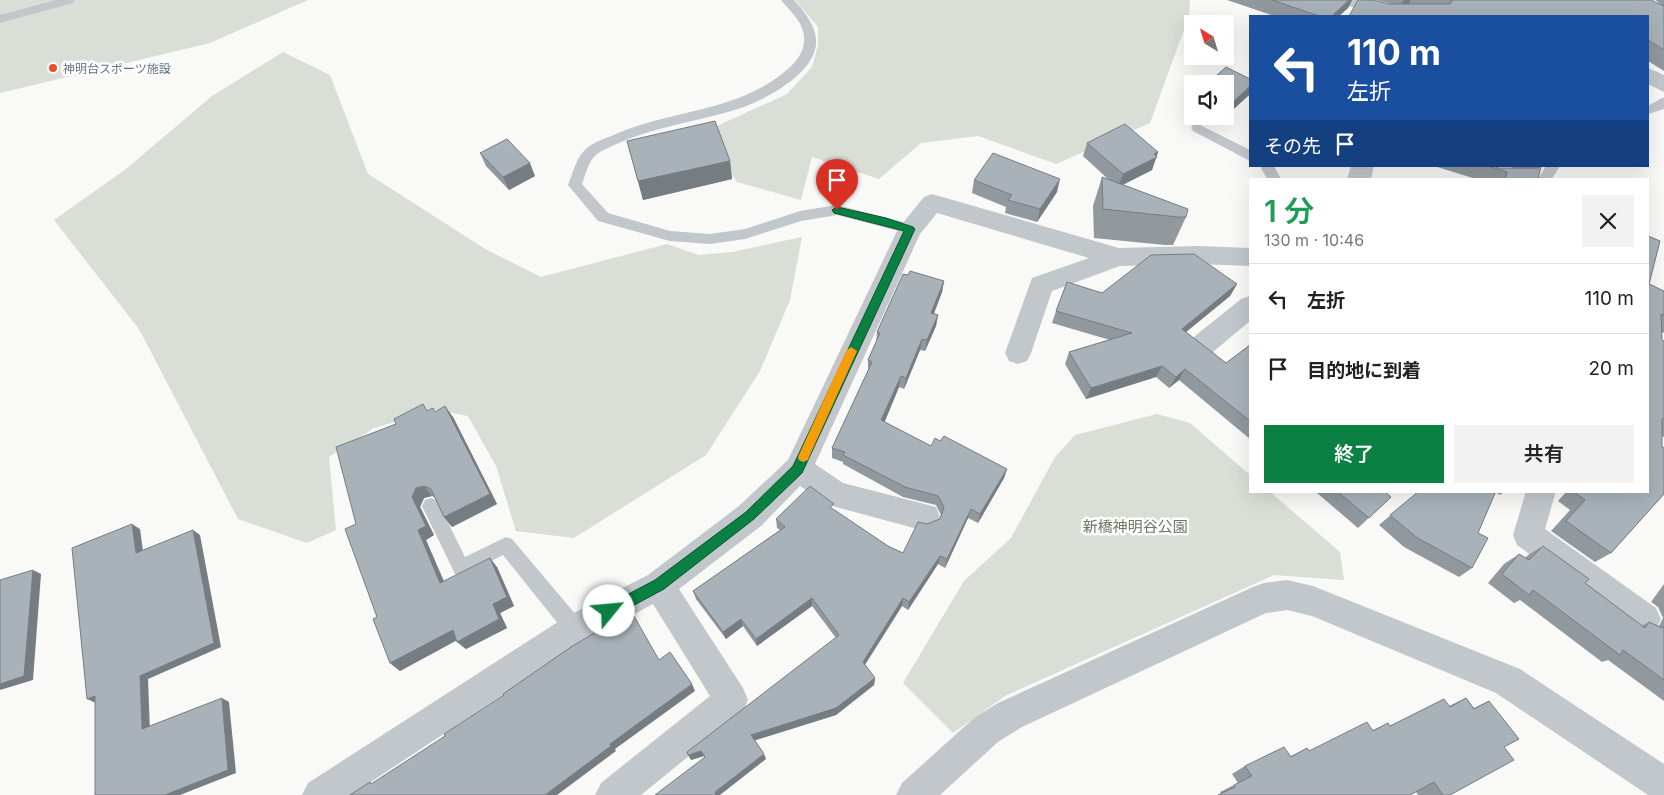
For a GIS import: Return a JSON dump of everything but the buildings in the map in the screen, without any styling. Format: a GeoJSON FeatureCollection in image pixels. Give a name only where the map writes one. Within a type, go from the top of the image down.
{"type":"FeatureCollection","features":[{"type":"Feature","properties":{"kind":"street"},"geometry":{"type":"LineString","coordinates":[[1350,0],[1408,12]]}},
{"type":"Feature","properties":{"kind":"street"},"geometry":{"type":"LineString","coordinates":[[1649,76],[1659,99]]}},
{"type":"Feature","properties":{"kind":"street"},"geometry":{"type":"LineString","coordinates":[[321,795],[575,629],[659,584],[750,516],[798,469],[836,384],[910,229],[932,203],[1119,257],[1199,255],[1249,258]]}},
{"type":"Feature","properties":{"kind":"street"},"geometry":{"type":"LineString","coordinates":[[1018,353],[1041,285],[1119,257]]}},
{"type":"Feature","properties":{"kind":"street"},"geometry":{"type":"LineString","coordinates":[[1204,344],[1249,307]]}},
{"type":"Feature","properties":{"kind":"street"},"geometry":{"type":"LineString","coordinates":[[798,469],[836,494],[925,517]]}},
{"type":"Feature","properties":{"kind":"street"},"geometry":{"type":"LineString","coordinates":[[1540,493],[1528,535],[1645,619]]}},
{"type":"Feature","properties":{"kind":"street"},"geometry":{"type":"LineString","coordinates":[[613,795],[731,700],[659,584]]}},
{"type":"Feature","properties":{"kind":"street"},"geometry":{"type":"LineString","coordinates":[[914,795],[986,730],[1010,716],[1264,598],[1287,596],[1312,602],[1508,681],[1664,785]]}},
{"type":"Feature","properties":{"kind":"lane"},"geometry":{"type":"LineString","coordinates":[[0,20],[69,0]]}},
{"type":"Feature","properties":{"kind":"lane"},"geometry":{"type":"LineString","coordinates":[[787,0],[803,16],[811,35],[808,56],[789,77],[756,99],[632,131],[589,153],[575,185],[602,217],[670,236],[710,239],[745,234],[800,216],[837,210],[910,229]]}},
{"type":"Feature","properties":{"kind":"lane"},"geometry":{"type":"LineString","coordinates":[[1198,128],[1249,155]]}},
{"type":"Feature","properties":{"kind":"lane"},"geometry":{"type":"LineString","coordinates":[[1546,178],[1552,167]]}},
{"type":"Feature","properties":{"kind":"lane"},"geometry":{"type":"LineString","coordinates":[[432,506],[461,568],[506,545],[575,629]]}},
{"type":"Feature","properties":{"kind":"green space","name":"神明台スポーツ施設"},"geometry":{"type":"Polygon","coordinates":[[[0,0],[308,0],[210,43],[0,93],[0,0]]]}},
{"type":"Feature","properties":{"kind":"green space"},"geometry":{"type":"Polygon","coordinates":[[[795,0],[1190,0],[1189,15],[1184,15],[1184,30],[1150,123],[1056,164],[978,136],[921,143],[879,179],[812,157],[801,200],[737,182],[706,131],[787,94],[812,67],[818,45],[818,27],[795,0]]]}},
{"type":"Feature","properties":{"kind":"green space"},"geometry":{"type":"Polygon","coordinates":[[[283,52],[330,75],[368,174],[487,250],[541,277],[667,244],[699,255],[732,252],[802,237],[790,300],[760,371],[706,455],[574,538],[516,531],[496,466],[468,416],[436,410],[374,428],[329,457],[336,530],[307,543],[238,519],[139,329],[54,220],[126,169],[212,96],[283,52]]]}},
{"type":"Feature","properties":{"kind":"green space","name":"新橋神明谷公園"},"geometry":{"type":"Polygon","coordinates":[[[1157,414],[1190,423],[1249,474],[1249,493],[1271,493],[1340,552],[1344,580],[1274,575],[1005,696],[953,733],[903,683],[964,581],[1011,538],[1055,457],[1075,435],[1157,414]]]}},
{"type":"Feature","properties":{"kind":"slow traffic"},"geometry":{"type":"LineString","coordinates":[[803,457],[851,351]]}},
{"type":"Feature","properties":{"kind":"place","name":"神明台スポーツ施設"},"geometry":{"type":"Point","coordinates":[53,68]}},
{"type":"Feature","properties":{"kind":"route"},"geometry":{"type":"LineString","coordinates":[[609,611],[659,584],[750,516],[798,469],[836,384],[910,229],[837,210]]}}]}
